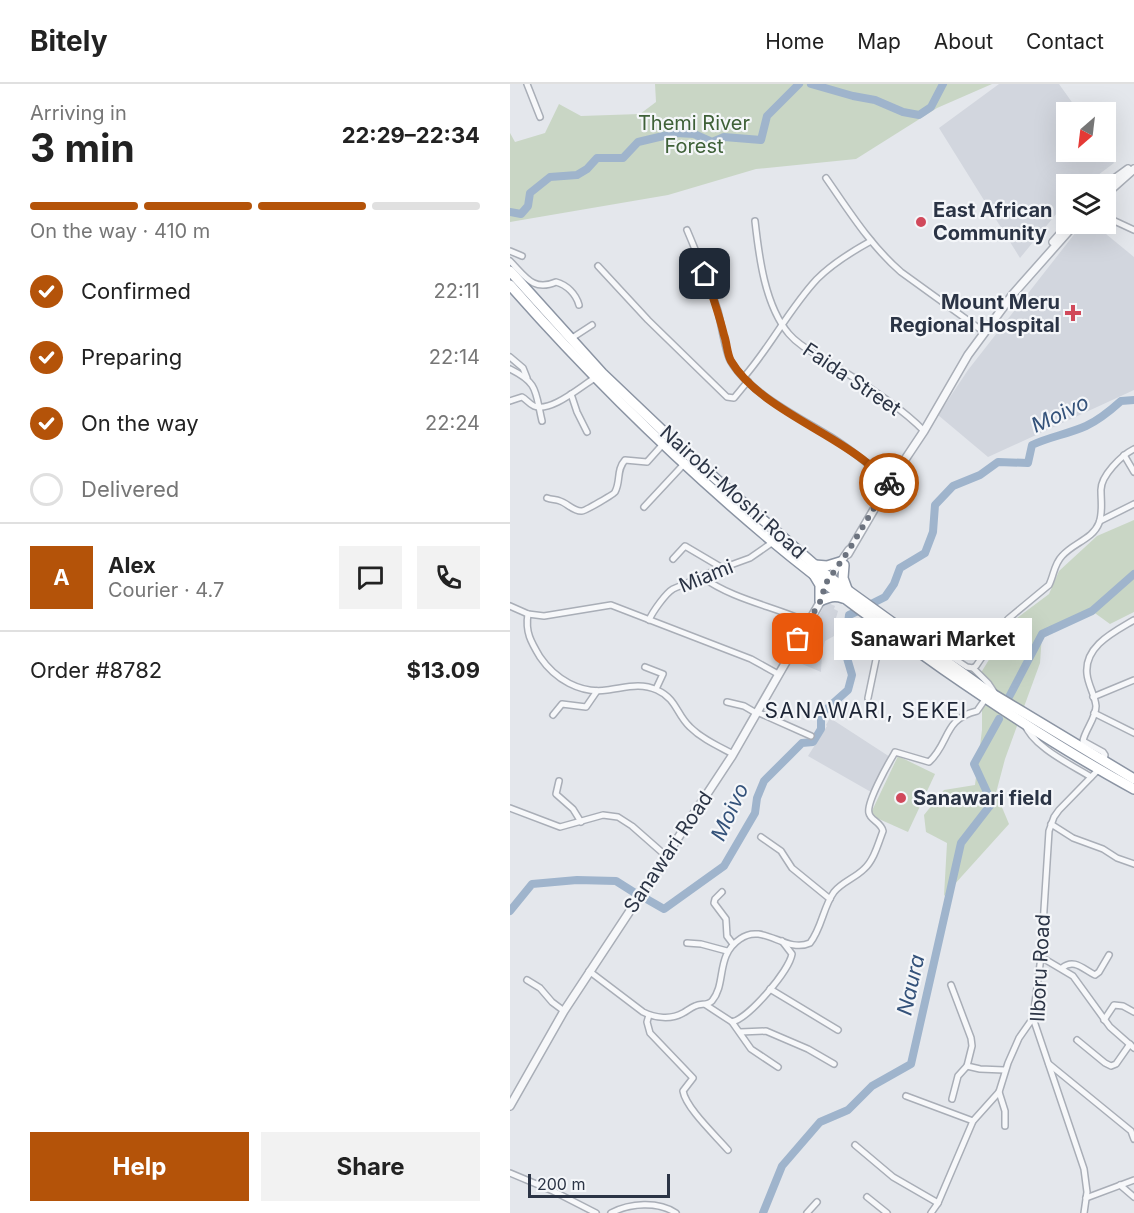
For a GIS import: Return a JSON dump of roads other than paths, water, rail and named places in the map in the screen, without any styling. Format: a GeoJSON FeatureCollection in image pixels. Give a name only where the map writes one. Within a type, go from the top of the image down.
{"type":"FeatureCollection","features":[{"type":"Feature","properties":{"kind":"highway","name":"Nairobi-Moshi Road"},"geometry":{"type":"LineString","coordinates":[[510,271],[602,373],[814,569]]}},
{"type":"Feature","properties":{"kind":"highway","name":"Nairobi-Moshi Road"},"geometry":{"type":"LineString","coordinates":[[510,285],[595,378],[773,542],[814,569],[851,602],[883,626],[986,698],[1098,770],[1134,789]]}},
{"type":"Feature","properties":{"kind":"highway"},"geometry":{"type":"LineString","coordinates":[[847,590],[842,564],[814,569],[822,598],[837,596],[851,602]]}},
{"type":"Feature","properties":{"kind":"highway","name":"Nairobi-Moshi Road"},"geometry":{"type":"LineString","coordinates":[[831,582],[847,590],[1098,770],[1134,779]]}},
{"type":"Feature","properties":{"kind":"street"},"geometry":{"type":"LineString","coordinates":[[527,84],[540,117]]}},
{"type":"Feature","properties":{"kind":"street"},"geometry":{"type":"LineString","coordinates":[[1116,179],[1134,167]]}},
{"type":"Feature","properties":{"kind":"street"},"geometry":{"type":"LineString","coordinates":[[1116,184],[1134,167]]}},
{"type":"Feature","properties":{"kind":"street"},"geometry":{"type":"LineString","coordinates":[[826,178],[871,241],[901,272],[984,332]]}},
{"type":"Feature","properties":{"kind":"street"},"geometry":{"type":"LineString","coordinates":[[755,221],[762,270],[783,325]]}},
{"type":"Feature","properties":{"kind":"street"},"geometry":{"type":"LineString","coordinates":[[1116,222],[1134,230]]}},
{"type":"Feature","properties":{"kind":"street"},"geometry":{"type":"LineString","coordinates":[[687,230],[717,308],[730,359],[746,379],[775,404],[833,438],[862,458],[890,482]]}},
{"type":"Feature","properties":{"kind":"street"},"geometry":{"type":"LineString","coordinates":[[1013,294],[1035,263],[1060,234]]}},
{"type":"Feature","properties":{"kind":"street"},"geometry":{"type":"LineString","coordinates":[[1013,294],[1066,234]]}},
{"type":"Feature","properties":{"kind":"street"},"geometry":{"type":"LineString","coordinates":[[598,266],[648,320],[727,397],[734,398],[783,325],[819,278],[841,259],[871,241]]}},
{"type":"Feature","properties":{"kind":"street"},"geometry":{"type":"LineString","coordinates":[[510,251],[522,256]]}},
{"type":"Feature","properties":{"kind":"street"},"geometry":{"type":"LineString","coordinates":[[510,261],[533,283],[544,287],[556,282],[566,286],[579,305]]}},
{"type":"Feature","properties":{"kind":"street","name":"Sanawari Road"},"geometry":{"type":"LineString","coordinates":[[510,1106],[589,971],[733,754],[849,550],[924,431],[968,355],[1013,294]]}},
{"type":"Feature","properties":{"kind":"street","name":"Faida Street"},"geometry":{"type":"LineString","coordinates":[[783,325],[798,343],[856,380],[924,431]]}},
{"type":"Feature","properties":{"kind":"street"},"geometry":{"type":"LineString","coordinates":[[572,338],[592,326]]}},
{"type":"Feature","properties":{"kind":"street"},"geometry":{"type":"LineString","coordinates":[[510,357],[523,368],[526,378]]}},
{"type":"Feature","properties":{"kind":"street"},"geometry":{"type":"LineString","coordinates":[[510,369],[526,378],[534,387],[542,421]]}},
{"type":"Feature","properties":{"kind":"street"},"geometry":{"type":"LineString","coordinates":[[510,401],[522,397],[533,406],[554,404],[595,378]]}},
{"type":"Feature","properties":{"kind":"street"},"geometry":{"type":"LineString","coordinates":[[571,394],[587,432]]}},
{"type":"Feature","properties":{"kind":"street"},"geometry":{"type":"LineString","coordinates":[[547,498],[560,501],[580,511],[585,510],[613,494],[616,489],[618,471],[623,462],[628,459],[647,462],[664,443]]}},
{"type":"Feature","properties":{"kind":"street"},"geometry":{"type":"LineString","coordinates":[[973,668],[981,660],[1008,619],[1049,585],[1054,578],[1058,560],[1063,554],[1095,530],[1100,521],[1101,485],[1114,464],[1134,449]]}},
{"type":"Feature","properties":{"kind":"street"},"geometry":{"type":"LineString","coordinates":[[1124,456],[1134,472]]}},
{"type":"Feature","properties":{"kind":"street"},"geometry":{"type":"LineString","coordinates":[[644,507],[685,463]]}},
{"type":"Feature","properties":{"kind":"street"},"geometry":{"type":"LineString","coordinates":[[1100,521],[1134,504]]}},
{"type":"Feature","properties":{"kind":"street","name":"Miami"},"geometry":{"type":"LineString","coordinates":[[649,620],[655,609],[672,590],[750,558],[773,542]]}},
{"type":"Feature","properties":{"kind":"street"},"geometry":{"type":"LineString","coordinates":[[673,558],[686,546],[724,569]]}},
{"type":"Feature","properties":{"kind":"street"},"geometry":{"type":"LineString","coordinates":[[702,577],[735,596],[780,609],[808,622]]}},
{"type":"Feature","properties":{"kind":"street"},"geometry":{"type":"LineString","coordinates":[[510,606],[528,614],[544,616],[611,605],[751,659],[778,674]]}},
{"type":"Feature","properties":{"kind":"street"},"geometry":{"type":"LineString","coordinates":[[874,610],[878,609],[951,658],[973,668],[988,683],[999,699]]}},
{"type":"Feature","properties":{"kind":"street"},"geometry":{"type":"LineString","coordinates":[[528,614],[528,637],[553,673],[564,682],[597,691],[639,685],[656,689],[674,701],[692,729],[733,754]]}},
{"type":"Feature","properties":{"kind":"street"},"geometry":{"type":"LineString","coordinates":[[1098,770],[1105,755],[1083,741],[1096,703],[1087,668],[1093,651],[1108,636],[1134,620]]}},
{"type":"Feature","properties":{"kind":"street"},"geometry":{"type":"LineString","coordinates":[[868,698],[883,626]]}},
{"type":"Feature","properties":{"kind":"street"},"geometry":{"type":"LineString","coordinates":[[645,667],[663,674],[656,689]]}},
{"type":"Feature","properties":{"kind":"street"},"geometry":{"type":"LineString","coordinates":[[1093,697],[1134,680]]}},
{"type":"Feature","properties":{"kind":"street"},"geometry":{"type":"LineString","coordinates":[[553,715],[562,704],[586,707],[597,691]]}},
{"type":"Feature","properties":{"kind":"street"},"geometry":{"type":"LineString","coordinates":[[589,971],[649,1015],[667,1018],[712,1001],[728,951],[746,934],[753,933],[800,946],[810,943],[819,928],[830,899],[841,885],[867,867],[872,858],[883,831],[881,824],[870,815],[871,801],[895,752],[929,762],[956,719],[977,711],[986,698]]}},
{"type":"Feature","properties":{"kind":"street"},"geometry":{"type":"LineString","coordinates":[[727,702],[744,706],[811,736]]}},
{"type":"Feature","properties":{"kind":"street"},"geometry":{"type":"LineString","coordinates":[[1094,713],[1134,733]]}},
{"type":"Feature","properties":{"kind":"street","name":"Ilboru Road"},"geometry":{"type":"LineString","coordinates":[[1084,1213],[1086,1198],[1084,1169],[1034,1018],[1041,957],[1047,844],[1051,824],[1059,810],[1098,770]]}},
{"type":"Feature","properties":{"kind":"street"},"geometry":{"type":"LineString","coordinates":[[559,781],[556,794],[573,809],[581,822]]}},
{"type":"Feature","properties":{"kind":"street"},"geometry":{"type":"LineString","coordinates":[[510,808],[560,827],[603,815],[618,817],[632,826],[665,855]]}},
{"type":"Feature","properties":{"kind":"street"},"geometry":{"type":"LineString","coordinates":[[1051,824],[1073,838],[1134,864]]}},
{"type":"Feature","properties":{"kind":"street"},"geometry":{"type":"LineString","coordinates":[[761,837],[781,851],[792,868],[830,899]]}},
{"type":"Feature","properties":{"kind":"street"},"geometry":{"type":"LineString","coordinates":[[722,892],[714,903],[726,920],[727,936],[734,944]]}},
{"type":"Feature","properties":{"kind":"street"},"geometry":{"type":"LineString","coordinates":[[732,1022],[749,1011],[783,974],[792,957],[782,941]]}},
{"type":"Feature","properties":{"kind":"street"},"geometry":{"type":"LineString","coordinates":[[687,943],[728,951]]}},
{"type":"Feature","properties":{"kind":"street"},"geometry":{"type":"LineString","coordinates":[[1062,968],[1069,963],[1074,963],[1095,975],[1109,955]]}},
{"type":"Feature","properties":{"kind":"street"},"geometry":{"type":"LineString","coordinates":[[1041,957],[1062,968],[1079,983],[1104,1020],[1132,1046],[1112,1066],[1077,1040]]}},
{"type":"Feature","properties":{"kind":"street"},"geometry":{"type":"LineString","coordinates":[[526,980],[540,988],[552,1002],[564,1011]]}},
{"type":"Feature","properties":{"kind":"street"},"geometry":{"type":"LineString","coordinates":[[951,985],[972,1046],[967,1066],[959,1073],[952,1099]]}},
{"type":"Feature","properties":{"kind":"street"},"geometry":{"type":"LineString","coordinates":[[770,989],[838,1030]]}},
{"type":"Feature","properties":{"kind":"street"},"geometry":{"type":"LineString","coordinates":[[706,1005],[732,1022],[751,1049],[778,1066]]}},
{"type":"Feature","properties":{"kind":"street"},"geometry":{"type":"LineString","coordinates":[[1104,1020],[1114,1005],[1123,1006],[1134,1012]]}},
{"type":"Feature","properties":{"kind":"street"},"geometry":{"type":"LineString","coordinates":[[649,1015],[647,1022],[650,1033],[693,1078],[683,1091],[683,1095],[728,1150]]}},
{"type":"Feature","properties":{"kind":"street"},"geometry":{"type":"LineString","coordinates":[[931,1213],[938,1203],[973,1121],[999,1092],[1004,1070],[1019,1038],[1034,1018]]}},
{"type":"Feature","properties":{"kind":"street"},"geometry":{"type":"LineString","coordinates":[[740,1032],[766,1031],[808,1049],[834,1064]]}},
{"type":"Feature","properties":{"kind":"street"},"geometry":{"type":"LineString","coordinates":[[1049,1064],[1131,1131],[1134,1139]]}},
{"type":"Feature","properties":{"kind":"street"},"geometry":{"type":"LineString","coordinates":[[967,1066],[1004,1070]]}},
{"type":"Feature","properties":{"kind":"street"},"geometry":{"type":"LineString","coordinates":[[999,1092],[1005,1111],[1005,1126]]}},
{"type":"Feature","properties":{"kind":"street"},"geometry":{"type":"LineString","coordinates":[[906,1096],[973,1121]]}},
{"type":"Feature","properties":{"kind":"street"},"geometry":{"type":"LineString","coordinates":[[855,1145],[894,1177],[938,1203]]}},
{"type":"Feature","properties":{"kind":"street"},"geometry":{"type":"LineString","coordinates":[[510,1173],[553,1191],[596,1213]]}},
{"type":"Feature","properties":{"kind":"street"},"geometry":{"type":"LineString","coordinates":[[1086,1198],[1134,1180]]}},
{"type":"Feature","properties":{"kind":"street"},"geometry":{"type":"LineString","coordinates":[[1120,1185],[1134,1197]]}},
{"type":"Feature","properties":{"kind":"street"},"geometry":{"type":"LineString","coordinates":[[867,1197],[887,1213]]}},
{"type":"Feature","properties":{"kind":"street"},"geometry":{"type":"LineString","coordinates":[[807,1213],[817,1202]]}},
{"type":"Feature","properties":{"kind":"street"},"geometry":{"type":"LineString","coordinates":[[611,1213],[628,1206],[660,1205],[676,1213]]}},
{"type":"Feature","properties":{"kind":"street"},"geometry":{"type":"LineString","coordinates":[[662,1213],[667,1207]]}},
{"type":"Feature","properties":{"kind":"waterway"},"geometry":{"type":"LineString","coordinates":[[510,212],[521,214],[528,206],[530,193],[550,177],[577,175],[587,169],[597,158],[623,158],[638,142],[676,133],[694,134],[712,142],[724,137],[761,140],[767,116],[799,84]]}},
{"type":"Feature","properties":{"kind":"waterway"},"geometry":{"type":"LineString","coordinates":[[811,84],[875,100],[903,112],[919,115],[931,107],[943,84]]}},
{"type":"Feature","properties":{"kind":"waterway","name":"Moivo"},"geometry":{"type":"LineString","coordinates":[[871,604],[885,597],[894,584],[900,568],[925,553],[933,532],[935,505],[953,486],[980,475],[998,462],[1028,463],[1032,445],[1086,426],[1121,401],[1134,400]]}},
{"type":"Feature","properties":{"kind":"waterway","name":"Naura"},"geometry":{"type":"LineString","coordinates":[[1009,697],[1042,634],[1092,611],[1134,574]]}},
{"type":"Feature","properties":{"kind":"waterway","name":"Moivo"},"geometry":{"type":"LineString","coordinates":[[643,897],[664,909],[724,866],[755,813],[757,798],[764,781],[802,743],[813,742],[821,729],[821,714],[848,690],[852,675],[847,658],[846,641],[849,615],[858,611]]}},
{"type":"Feature","properties":{"kind":"waterway","name":"Naura"},"geometry":{"type":"LineString","coordinates":[[763,1213],[782,1166],[820,1122],[848,1110],[872,1086],[911,1064],[961,843],[992,803],[974,764],[999,719]]}},
{"type":"Feature","properties":{"kind":"waterway","name":"Moivo"},"geometry":{"type":"LineString","coordinates":[[510,911],[532,884],[577,880],[616,881],[635,893]]}},
{"type":"Feature","properties":{"kind":"place","name":"East African Community"},"geometry":{"type":"Point","coordinates":[921,222]}},
{"type":"Feature","properties":{"kind":"place","name":"Mount Meru Regional Hospital"},"geometry":{"type":"Point","coordinates":[1073,313]}},
{"type":"Feature","properties":{"kind":"place","name":"Sanawari Market"},"geometry":{"type":"Point","coordinates":[798,639]}},
{"type":"Feature","properties":{"kind":"place","name":"Sanawari field"},"geometry":{"type":"Point","coordinates":[901,798]}},
{"type":"Feature","properties":{"kind":"district","name":"SANAWARI, SEKEI"},"geometry":{"type":"Point","coordinates":[866,711]}},
{"type":"Feature","properties":{"kind":"park label","name":"Themi River Forest"},"geometry":{"type":"Point","coordinates":[694,134]}}]}
